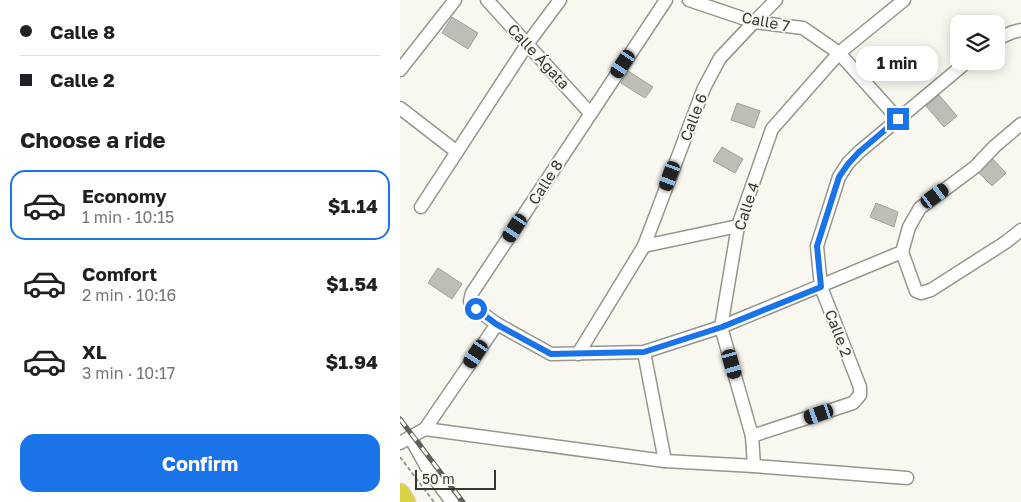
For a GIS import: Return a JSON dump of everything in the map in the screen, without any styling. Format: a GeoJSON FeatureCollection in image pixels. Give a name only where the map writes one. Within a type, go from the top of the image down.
{"type":"FeatureCollection","features":[{"type":"Feature","properties":{"kind":"highway"},"geometry":{"type":"LineString","coordinates":[[400,493],[406,502]]}},
{"type":"Feature","properties":{"kind":"street"},"geometry":{"type":"LineString","coordinates":[[400,70],[455,0]]}},
{"type":"Feature","properties":{"kind":"street","name":"Calle Ágata"},"geometry":{"type":"LineString","coordinates":[[487,0],[590,112]]}},
{"type":"Feature","properties":{"kind":"street"},"geometry":{"type":"LineString","coordinates":[[421,206],[528,44],[560,0]]}},
{"type":"Feature","properties":{"kind":"street","name":"Calle 8"},"geometry":{"type":"LineString","coordinates":[[666,0],[590,112],[472,293],[470,301],[476,309],[496,324],[551,354],[644,352],[722,327],[902,252]]}},
{"type":"Feature","properties":{"kind":"street","name":"Calle 7"},"geometry":{"type":"LineString","coordinates":[[690,0],[754,22],[803,28],[839,53],[898,119]]}},
{"type":"Feature","properties":{"kind":"street","name":"Calle 6"},"geometry":{"type":"LineString","coordinates":[[578,354],[644,246],[704,88],[720,58],[776,0]]}},
{"type":"Feature","properties":{"kind":"street","name":"Calle 4"},"geometry":{"type":"LineString","coordinates":[[754,466],[752,436],[722,327],[738,226],[772,129],[839,53],[904,0]]}},
{"type":"Feature","properties":{"kind":"street"},"geometry":{"type":"LineString","coordinates":[[1005,36],[1021,30]]}},
{"type":"Feature","properties":{"kind":"street","name":"Calle 2"},"geometry":{"type":"LineString","coordinates":[[752,436],[853,402],[860,395],[860,387],[821,287],[817,246],[839,177],[848,164],[859,152],[957,70]]}},
{"type":"Feature","properties":{"kind":"street"},"geometry":{"type":"LineString","coordinates":[[400,108],[457,152]]}},
{"type":"Feature","properties":{"kind":"street"},"geometry":{"type":"LineString","coordinates":[[1021,124],[995,146],[975,167],[920,208],[909,227],[902,252],[916,291],[922,294],[931,290],[1006,242],[1021,230]]}},
{"type":"Feature","properties":{"kind":"street"},"geometry":{"type":"LineString","coordinates":[[644,246],[738,226]]}},
{"type":"Feature","properties":{"kind":"street"},"geometry":{"type":"LineString","coordinates":[[452,502],[405,440],[425,429],[496,324]]}},
{"type":"Feature","properties":{"kind":"street"},"geometry":{"type":"LineString","coordinates":[[644,352],[665,461]]}},
{"type":"Feature","properties":{"kind":"street"},"geometry":{"type":"LineString","coordinates":[[425,429],[665,461],[907,478]]}},
{"type":"Feature","properties":{"kind":"path"},"geometry":{"type":"LineString","coordinates":[[400,457],[434,502]]}},
{"type":"Feature","properties":{"kind":"building"},"geometry":{"type":"Polygon","coordinates":[[[452,17],[478,33],[468,49],[442,33],[452,17]]]}},
{"type":"Feature","properties":{"kind":"building"},"geometry":{"type":"Polygon","coordinates":[[[628,71],[653,87],[645,98],[621,83],[628,71]]]}},
{"type":"Feature","properties":{"kind":"building"},"geometry":{"type":"Polygon","coordinates":[[[939,95],[957,116],[944,127],[926,106],[939,95]]]}},
{"type":"Feature","properties":{"kind":"building"},"geometry":{"type":"Polygon","coordinates":[[[737,103],[760,111],[754,128],[731,120],[737,103]]]}},
{"type":"Feature","properties":{"kind":"building"},"geometry":{"type":"Polygon","coordinates":[[[722,147],[743,159],[735,173],[713,161],[722,147]]]}},
{"type":"Feature","properties":{"kind":"building"},"geometry":{"type":"Polygon","coordinates":[[[990,156],[1006,173],[992,186],[976,170],[990,156]]]}},
{"type":"Feature","properties":{"kind":"building"},"geometry":{"type":"Polygon","coordinates":[[[876,203],[898,212],[894,227],[870,217],[876,203]]]}},
{"type":"Feature","properties":{"kind":"building"},"geometry":{"type":"Polygon","coordinates":[[[438,268],[462,284],[452,299],[428,283],[438,268]]]}},
{"type":"Feature","properties":{"kind":"railway"},"geometry":{"type":"LineString","coordinates":[[400,419],[463,502]]}},
{"type":"Feature","properties":{"kind":"route"},"geometry":{"type":"LineString","coordinates":[[476,309],[496,324],[551,354],[644,352],[722,327],[821,287],[817,246],[839,177],[859,152],[898,119]]}}]}
